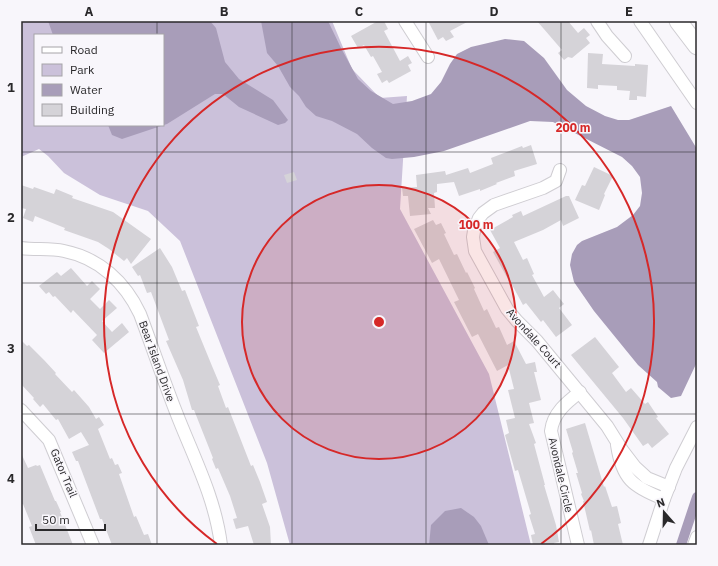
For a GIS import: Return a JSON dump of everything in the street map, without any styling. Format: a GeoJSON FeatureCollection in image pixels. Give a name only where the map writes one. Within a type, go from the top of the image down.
{"type":"FeatureCollection","features":[{"type":"Feature","properties":{"kind":"highway"},"geometry":{"type":"LineString","coordinates":[[678,21],[697,46]]}},
{"type":"Feature","properties":{"kind":"street"},"geometry":{"type":"LineString","coordinates":[[405,21],[428,57]]}},
{"type":"Feature","properties":{"kind":"street"},"geometry":{"type":"LineString","coordinates":[[597,21],[607,36],[625,56]]}},
{"type":"Feature","properties":{"kind":"street"},"geometry":{"type":"LineString","coordinates":[[640,21],[697,103]]}},
{"type":"Feature","properties":{"kind":"street","name":"Avondale Court"},"geometry":{"type":"LineString","coordinates":[[560,170],[556,181],[543,188],[494,205],[483,213],[476,224],[473,237],[478,257],[507,309],[517,321],[538,340],[607,426],[622,450],[640,473],[652,480],[669,486]]}},
{"type":"Feature","properties":{"kind":"street","name":"Bear Island Drive"},"geometry":{"type":"LineString","coordinates":[[21,248],[49,249],[78,255],[92,261],[111,273],[126,289],[140,314],[176,412],[209,490],[216,513],[221,545]]}},
{"type":"Feature","properties":{"kind":"street","name":"Avondale Circle"},"geometry":{"type":"LineString","coordinates":[[578,545],[551,431],[552,424],[563,406],[580,392]]}},
{"type":"Feature","properties":{"kind":"street","name":"Gator Trail"},"geometry":{"type":"LineString","coordinates":[[21,410],[49,440],[94,545]]}},
{"type":"Feature","properties":{"kind":"street"},"geometry":{"type":"LineString","coordinates":[[649,545],[669,486],[697,427]]}},
{"type":"Feature","properties":{"kind":"street"},"geometry":{"type":"LineString","coordinates":[[616,440],[619,460],[626,474],[640,488],[664,499]]}},
{"type":"Feature","properties":{"kind":"street"},"geometry":{"type":"LineString","coordinates":[[694,545],[697,537]]}},
{"type":"Feature","properties":{"kind":"green space"},"geometry":{"type":"Polygon","coordinates":[[[21,21],[332,21],[352,69],[380,98],[407,96],[400,209],[489,374],[531,545],[290,545],[267,463],[180,241],[148,211],[100,195],[64,173],[39,149],[21,157],[21,21]]]}},
{"type":"Feature","properties":{"kind":"water"},"geometry":{"type":"Polygon","coordinates":[[[48,21],[210,21],[216,28],[225,62],[239,79],[273,100],[288,120],[285,123],[278,125],[239,107],[223,94],[215,94],[164,125],[164,34],[53,34],[48,21]]]}},
{"type":"Feature","properties":{"kind":"water"},"geometry":{"type":"Polygon","coordinates":[[[261,21],[328,21],[358,79],[371,91],[393,104],[412,101],[431,94],[441,82],[457,54],[471,47],[505,39],[524,41],[544,58],[567,90],[586,106],[605,116],[618,120],[629,120],[671,106],[697,149],[697,362],[681,396],[671,398],[658,387],[657,382],[638,365],[594,311],[574,282],[570,265],[572,254],[577,245],[582,241],[617,227],[633,215],[640,206],[642,193],[640,177],[632,166],[622,157],[553,122],[530,121],[444,151],[414,157],[392,159],[386,158],[372,148],[357,134],[332,121],[316,116],[306,107],[299,96],[290,87],[278,66],[267,53],[261,21]]]}},
{"type":"Feature","properties":{"kind":"water"},"geometry":{"type":"Polygon","coordinates":[[[108,126],[161,126],[122,139],[112,135],[108,126]]]}},
{"type":"Feature","properties":{"kind":"water"},"geometry":{"type":"Polygon","coordinates":[[[461,508],[474,517],[481,526],[489,545],[429,545],[431,525],[445,511],[461,508]]]}},
{"type":"Feature","properties":{"kind":"building"},"geometry":{"type":"Polygon","coordinates":[[[378,21],[384,21],[388,29],[384,31],[400,61],[408,56],[412,63],[408,65],[411,71],[389,83],[387,80],[382,83],[377,74],[382,72],[373,56],[371,57],[364,45],[358,48],[351,36],[378,21]]]}},
{"type":"Feature","properties":{"kind":"building"},"geometry":{"type":"Polygon","coordinates":[[[428,21],[469,21],[450,31],[454,37],[446,41],[443,37],[438,40],[428,21]]]}},
{"type":"Feature","properties":{"kind":"building"},"geometry":{"type":"Polygon","coordinates":[[[537,21],[568,21],[578,33],[584,28],[590,35],[586,38],[590,43],[572,58],[568,57],[564,60],[558,53],[562,50],[537,21]]]}},
{"type":"Feature","properties":{"kind":"building"},"geometry":{"type":"Polygon","coordinates":[[[588,53],[603,54],[602,64],[635,66],[635,64],[648,65],[646,97],[637,96],[637,100],[629,100],[630,91],[617,90],[617,86],[598,85],[598,89],[587,88],[588,53]]]}},
{"type":"Feature","properties":{"kind":"building"},"geometry":{"type":"Polygon","coordinates":[[[531,145],[537,164],[514,171],[515,176],[480,191],[480,189],[459,196],[454,182],[437,184],[437,192],[434,193],[435,208],[428,208],[431,214],[410,216],[408,196],[403,196],[402,188],[417,187],[416,175],[445,171],[446,175],[468,168],[470,173],[493,164],[491,158],[522,146],[523,148],[531,145]]]}},
{"type":"Feature","properties":{"kind":"building"},"geometry":{"type":"Polygon","coordinates":[[[594,167],[613,176],[604,194],[605,195],[599,210],[575,200],[582,185],[585,186],[594,167]]]}},
{"type":"Feature","properties":{"kind":"building"},"geometry":{"type":"Polygon","coordinates":[[[294,172],[297,180],[287,183],[284,175],[294,172]]]}},
{"type":"Feature","properties":{"kind":"building"},"geometry":{"type":"Polygon","coordinates":[[[21,185],[33,189],[34,187],[54,194],[56,189],[73,196],[72,198],[113,212],[151,239],[131,264],[127,258],[124,261],[98,242],[64,230],[65,228],[35,216],[33,222],[23,218],[26,209],[21,208],[21,185]]]}},
{"type":"Feature","properties":{"kind":"building"},"geometry":{"type":"Polygon","coordinates":[[[569,196],[579,218],[563,226],[561,220],[543,230],[514,242],[523,260],[527,258],[534,274],[532,275],[544,297],[553,290],[564,304],[559,308],[572,325],[556,337],[543,320],[541,322],[526,303],[523,305],[493,252],[500,248],[490,230],[513,217],[512,215],[521,211],[523,216],[569,196]]]}},
{"type":"Feature","properties":{"kind":"building"},"geometry":{"type":"Polygon","coordinates":[[[433,220],[436,225],[441,223],[446,233],[444,234],[454,255],[457,254],[466,273],[467,272],[484,311],[487,309],[496,328],[499,327],[507,345],[514,341],[526,364],[535,362],[537,372],[534,372],[541,400],[529,403],[534,423],[529,424],[536,443],[534,444],[544,485],[556,525],[559,542],[554,543],[554,545],[533,545],[531,535],[535,534],[529,515],[531,514],[518,470],[515,471],[505,435],[509,433],[506,420],[515,418],[508,390],[514,389],[508,365],[497,371],[478,334],[472,337],[454,302],[459,300],[439,259],[432,263],[414,229],[433,220]]]}},
{"type":"Feature","properties":{"kind":"building"},"geometry":{"type":"Polygon","coordinates":[[[160,248],[172,267],[182,291],[185,290],[199,326],[196,327],[220,385],[218,386],[226,408],[228,407],[251,466],[253,465],[260,482],[267,502],[262,504],[270,527],[271,545],[254,545],[248,526],[236,529],[233,519],[237,518],[230,496],[218,468],[216,469],[194,410],[192,410],[183,380],[166,341],[169,340],[151,292],[147,293],[140,275],[138,276],[132,267],[160,248]]]}},
{"type":"Feature","properties":{"kind":"building"},"geometry":{"type":"Polygon","coordinates":[[[71,268],[87,286],[92,281],[100,289],[90,299],[100,309],[109,300],[117,308],[102,321],[112,332],[122,323],[129,332],[104,353],[92,340],[97,335],[73,310],[71,313],[55,296],[53,297],[49,292],[46,294],[39,286],[57,272],[61,276],[71,268]]]}},
{"type":"Feature","properties":{"kind":"building"},"geometry":{"type":"Polygon","coordinates":[[[595,337],[619,367],[612,373],[626,392],[631,388],[645,404],[648,402],[658,417],[656,418],[669,434],[652,448],[648,443],[643,446],[623,418],[571,355],[595,337]]]}},
{"type":"Feature","properties":{"kind":"building"},"geometry":{"type":"Polygon","coordinates":[[[21,340],[27,346],[29,345],[44,360],[72,392],[74,390],[89,407],[96,419],[99,417],[104,425],[98,429],[110,459],[112,458],[115,465],[118,464],[122,473],[119,474],[134,517],[136,516],[144,535],[148,534],[152,545],[112,545],[102,519],[100,519],[78,461],[76,461],[72,452],[89,445],[81,432],[69,439],[58,419],[56,420],[43,404],[40,407],[21,384],[21,340]]]}},
{"type":"Feature","properties":{"kind":"building"},"geometry":{"type":"Polygon","coordinates":[[[585,423],[604,487],[605,486],[612,507],[617,506],[621,523],[618,524],[623,545],[594,545],[576,473],[578,473],[572,453],[573,452],[566,429],[585,423]]]}},
{"type":"Feature","properties":{"kind":"building"},"geometry":{"type":"Polygon","coordinates":[[[21,453],[28,468],[40,465],[61,512],[73,545],[36,545],[29,527],[32,526],[23,504],[21,505],[21,453]]]}},
{"type":"Feature","properties":{"kind":"waterway"},"geometry":{"type":"LineString","coordinates":[[681,545],[697,497]]}}]}
